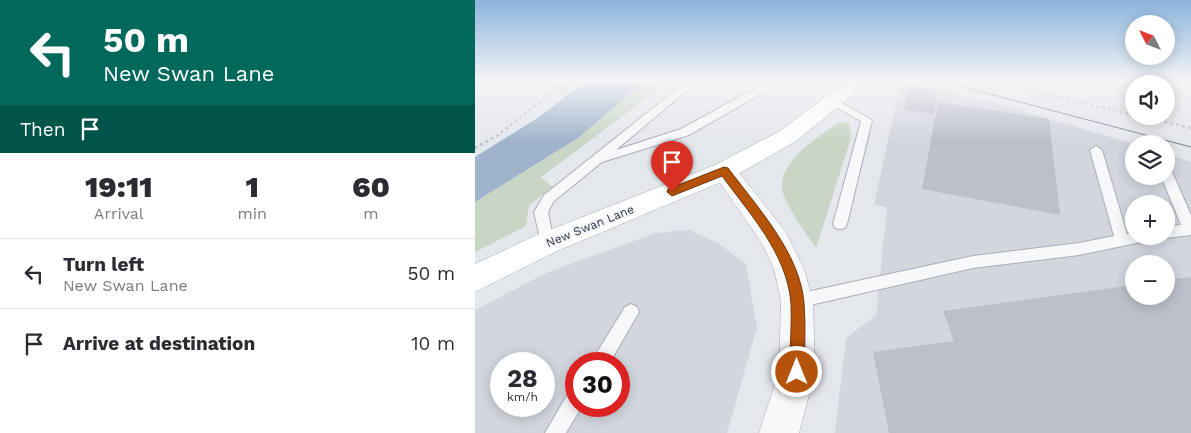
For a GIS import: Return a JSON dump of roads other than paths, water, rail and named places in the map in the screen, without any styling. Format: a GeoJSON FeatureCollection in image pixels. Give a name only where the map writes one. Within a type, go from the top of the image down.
{"type":"FeatureCollection","features":[{"type":"Feature","properties":{"kind":"main road","name":"New Swan Lane"},"geometry":{"type":"LineString","coordinates":[[475,279],[547,243],[724,171],[788,136],[833,101]]}},
{"type":"Feature","properties":{"kind":"street"},"geometry":{"type":"LineString","coordinates":[[724,171],[775,239],[789,269],[797,302],[797,372],[779,433]]}},
{"type":"Feature","properties":{"kind":"lane"},"geometry":{"type":"LineString","coordinates":[[547,243],[541,212],[549,198],[667,101]]}},
{"type":"Feature","properties":{"kind":"lane"},"geometry":{"type":"LineString","coordinates":[[595,160],[685,132],[740,101]]}},
{"type":"Feature","properties":{"kind":"lane"},"geometry":{"type":"LineString","coordinates":[[833,101],[867,120],[840,224]]}},
{"type":"Feature","properties":{"kind":"lane"},"geometry":{"type":"LineString","coordinates":[[1096,150],[1122,241]]}},
{"type":"Feature","properties":{"kind":"lane"},"geometry":{"type":"LineString","coordinates":[[1172,185],[1191,229],[1175,231]]}},
{"type":"Feature","properties":{"kind":"lane"},"geometry":{"type":"LineString","coordinates":[[797,302],[973,262],[1125,240]]}},
{"type":"Feature","properties":{"kind":"lane"},"geometry":{"type":"LineString","coordinates":[[606,352],[631,312]]}},
{"type":"Feature","properties":{"kind":"lane"},"geometry":{"type":"LineString","coordinates":[[555,433],[565,417]]}},
{"type":"Feature","properties":{"kind":"water"},"geometry":{"type":"Polygon","coordinates":[[[560,101],[621,101],[578,138],[475,202],[475,157],[539,117],[560,101]]]}},
{"type":"Feature","properties":{"kind":"tram line"},"geometry":{"type":"LineString","coordinates":[[1017,101],[1191,147]]}}]}
